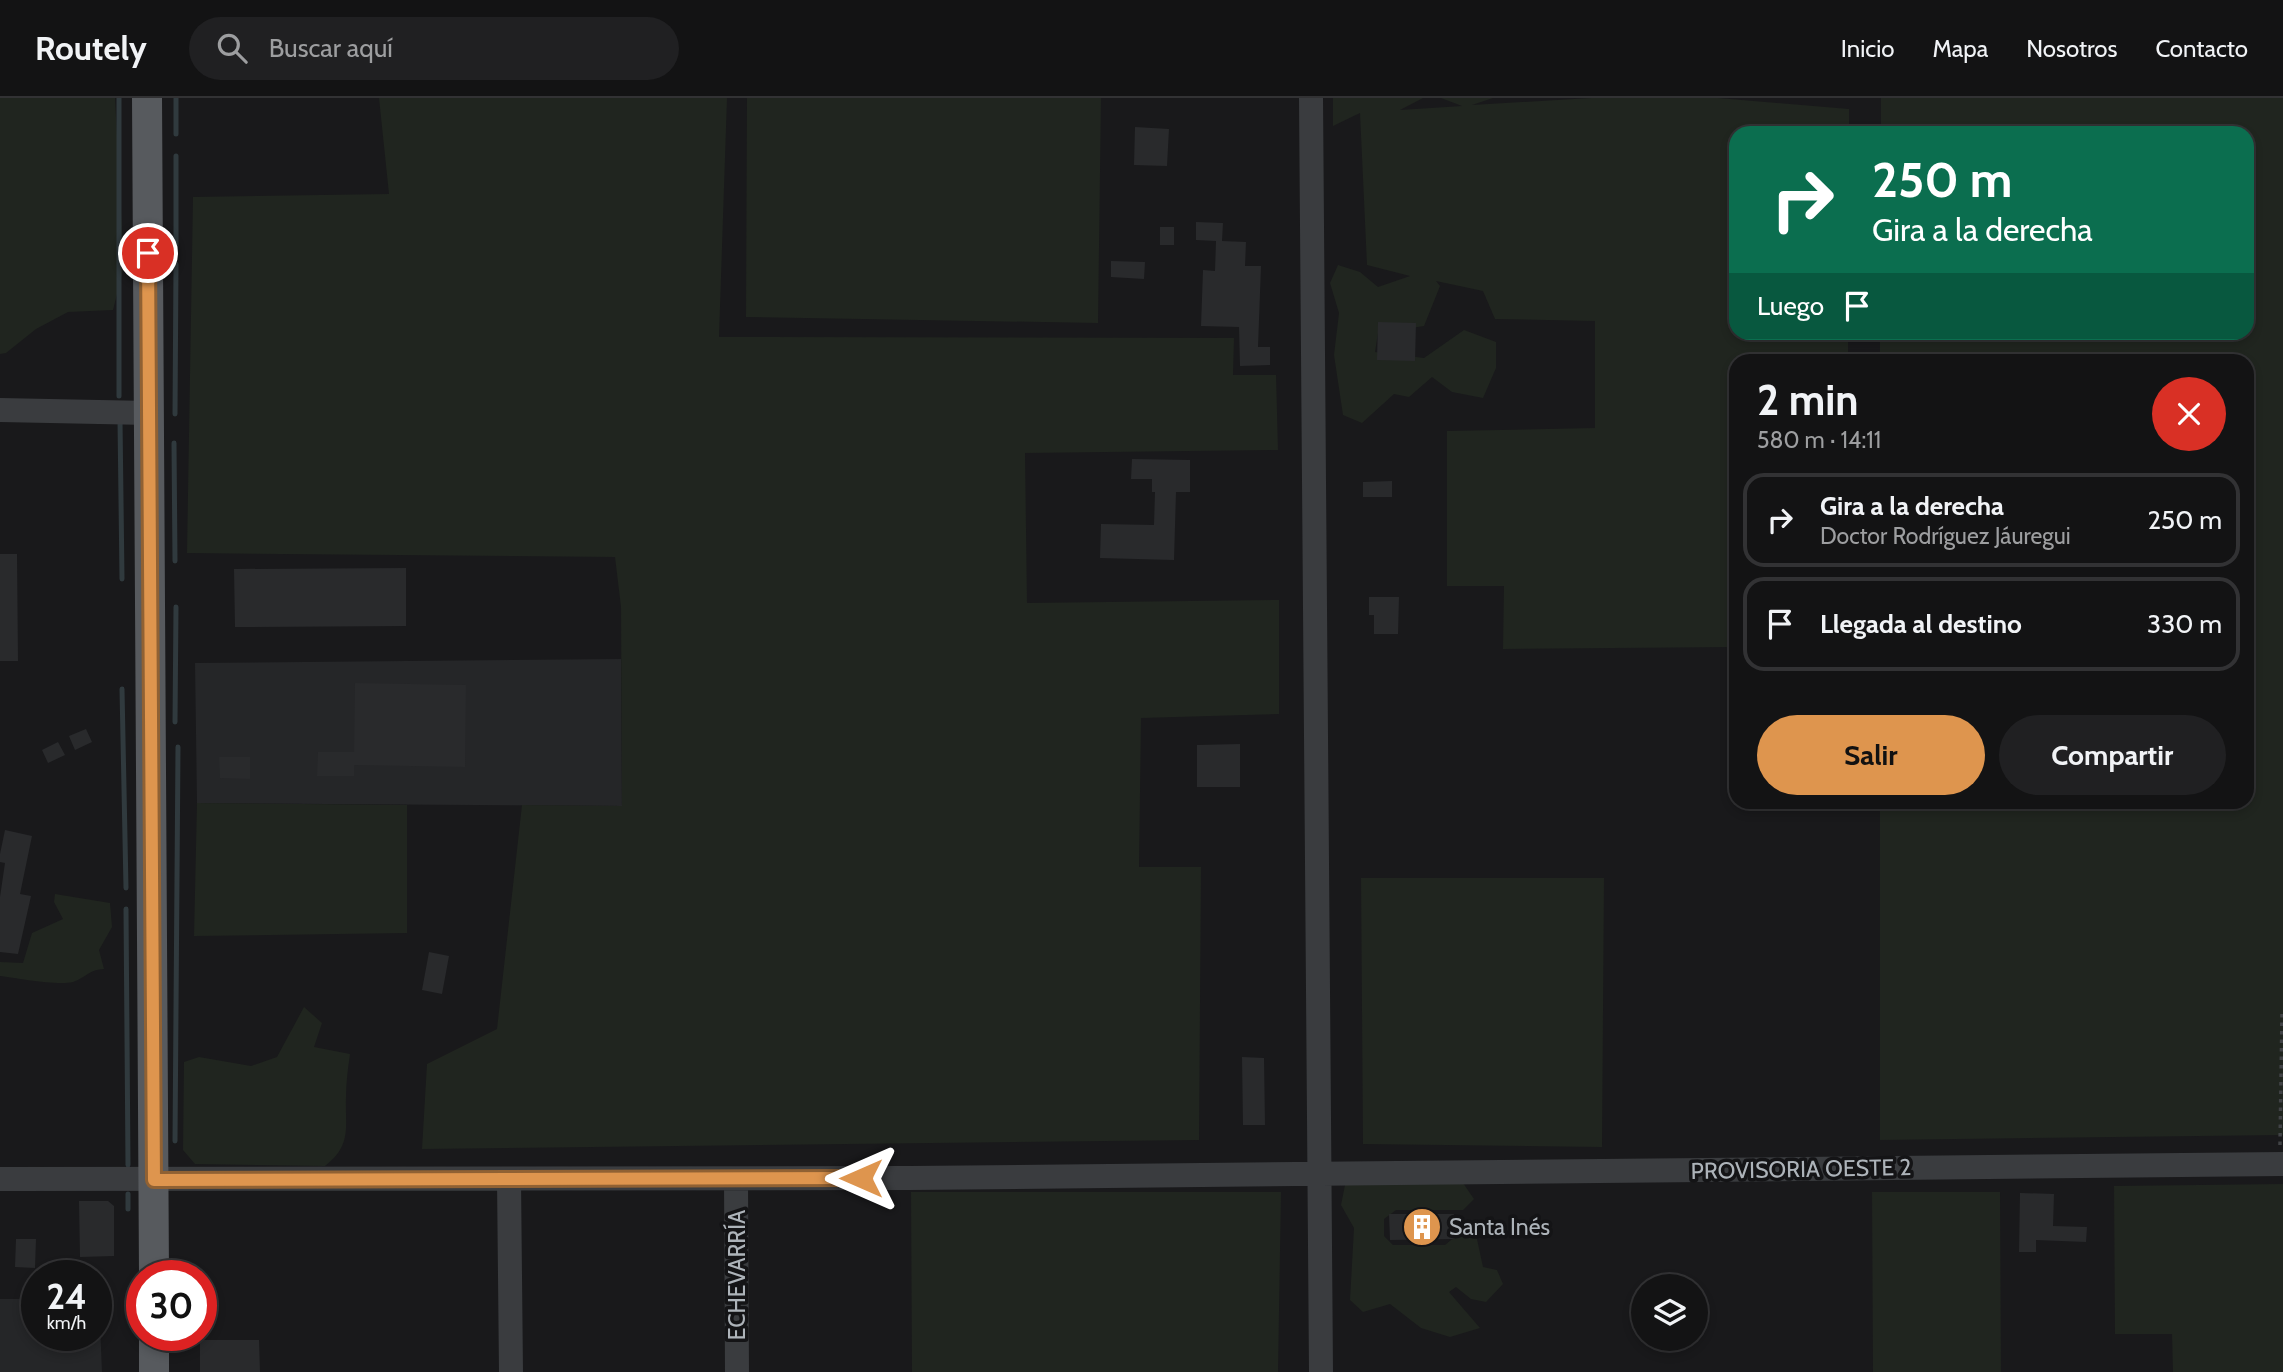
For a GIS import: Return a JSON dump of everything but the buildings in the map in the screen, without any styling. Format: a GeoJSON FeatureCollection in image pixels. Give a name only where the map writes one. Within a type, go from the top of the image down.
{"type":"FeatureCollection","features":[{"type":"Feature","properties":{"kind":"main road"},"geometry":{"type":"LineString","coordinates":[[147,98],[154,1260]]}},
{"type":"Feature","properties":{"kind":"main road"},"geometry":{"type":"LineString","coordinates":[[154,1351],[154,1372]]}},
{"type":"Feature","properties":{"kind":"street"},"geometry":{"type":"LineString","coordinates":[[1311,98],[1321,1372]]}},
{"type":"Feature","properties":{"kind":"street"},"geometry":{"type":"LineString","coordinates":[[0,410],[149,413]]}},
{"type":"Feature","properties":{"kind":"street","name":"PROVISORIA OESTE 2"},"geometry":{"type":"LineString","coordinates":[[1320,1174],[2281,1164]]}},
{"type":"Feature","properties":{"kind":"street"},"geometry":{"type":"LineString","coordinates":[[0,1179],[736,1179],[1320,1174]]}},
{"type":"Feature","properties":{"kind":"street"},"geometry":{"type":"LineString","coordinates":[[509,1179],[512,1372]]}},
{"type":"Feature","properties":{"kind":"street","name":"ECHEVARRÍA"},"geometry":{"type":"LineString","coordinates":[[736,1179],[737,1372]]}},
{"type":"Feature","properties":{"kind":"path"},"geometry":{"type":"LineString","coordinates":[[2281,1164],[2282,1013]]}},
{"type":"Feature","properties":{"kind":"shaded area"},"geometry":{"type":"Polygon","coordinates":[[[0,98],[115,98],[124,266],[113,310],[68,312],[36,329],[6,353],[0,354],[0,98]]]}},
{"type":"Feature","properties":{"kind":"shaded area"},"geometry":{"type":"Polygon","coordinates":[[[379,98],[727,98],[719,337],[1234,338],[1233,375],[1276,375],[1278,450],[1025,453],[1027,603],[1279,600],[1279,714],[1141,718],[1139,867],[1201,867],[1199,1140],[422,1149],[427,1064],[497,1029],[522,805],[622,806],[621,607],[615,557],[187,553],[193,197],[389,194],[379,98]]]}},
{"type":"Feature","properties":{"kind":"shaded area"},"geometry":{"type":"Polygon","coordinates":[[[747,98],[1101,98],[1098,323],[746,317],[747,98]]]}},
{"type":"Feature","properties":{"kind":"shaded area"},"geometry":{"type":"Polygon","coordinates":[[[1333,98],[1423,98],[1400,110],[1462,106],[1441,98],[1493,98],[1472,105],[1591,98],[1718,98],[1849,109],[1849,126],[1729,126],[1729,340],[1848,340],[1848,354],[1729,354],[1729,647],[1503,649],[1504,586],[1447,586],[1447,431],[1595,428],[1595,321],[1495,319],[1483,291],[1436,281],[1440,286],[1424,326],[1378,333],[1375,352],[1424,358],[1464,330],[1496,342],[1496,368],[1483,398],[1452,392],[1432,377],[1409,397],[1394,394],[1362,423],[1343,415],[1334,355],[1339,313],[1330,283],[1338,265],[1360,272],[1378,287],[1410,276],[1367,265],[1360,113],[1333,126],[1333,98]]]}},
{"type":"Feature","properties":{"kind":"shaded area"},"geometry":{"type":"Polygon","coordinates":[[[1881,98],[2283,98],[2283,1135],[1880,1140],[1880,809],[2254,809],[2254,354],[1880,354],[1880,340],[2254,340],[2254,126],[1881,126],[1881,98]]]}},
{"type":"Feature","properties":{"kind":"shaded area"},"geometry":{"type":"Polygon","coordinates":[[[621,659],[622,806],[197,803],[195,663],[621,659]]]}},
{"type":"Feature","properties":{"kind":"shaded area"},"geometry":{"type":"Polygon","coordinates":[[[197,803],[407,805],[407,933],[194,936],[197,803]]]}},
{"type":"Feature","properties":{"kind":"shaded area"},"geometry":{"type":"Polygon","coordinates":[[[1361,878],[1604,878],[1602,1147],[1363,1144],[1361,878]]]}},
{"type":"Feature","properties":{"kind":"shaded area"},"geometry":{"type":"Polygon","coordinates":[[[55,894],[110,903],[112,927],[99,950],[104,969],[95,970],[66,983],[0,976],[0,962],[23,963],[32,933],[63,919],[54,902],[55,894]]]}},
{"type":"Feature","properties":{"kind":"shaded area"},"geometry":{"type":"Polygon","coordinates":[[[304,1007],[322,1023],[314,1047],[350,1054],[346,1086],[346,1127],[340,1151],[325,1166],[195,1164],[183,1150],[184,1062],[199,1057],[251,1066],[277,1057],[304,1007]]]}},
{"type":"Feature","properties":{"kind":"shaded area"},"geometry":{"type":"Polygon","coordinates":[[[1463,1183],[1474,1199],[1463,1210],[1396,1210],[1384,1219],[1384,1236],[1393,1245],[1445,1245],[1462,1231],[1477,1239],[1483,1267],[1497,1270],[1503,1284],[1486,1302],[1471,1299],[1456,1287],[1449,1292],[1480,1328],[1450,1337],[1421,1328],[1390,1304],[1363,1312],[1350,1300],[1354,1228],[1341,1205],[1345,1185],[1463,1183]]]}},
{"type":"Feature","properties":{"kind":"shaded area"},"geometry":{"type":"Polygon","coordinates":[[[2283,1184],[2283,1372],[2173,1372],[2172,1334],[2115,1334],[2114,1186],[2283,1184]]]}},
{"type":"Feature","properties":{"kind":"shaded area"},"geometry":{"type":"Polygon","coordinates":[[[911,1192],[1281,1192],[1278,1372],[912,1372],[911,1192]]]}},
{"type":"Feature","properties":{"kind":"shaded area"},"geometry":{"type":"Polygon","coordinates":[[[1872,1192],[2000,1192],[2001,1372],[1873,1372],[1872,1192]]]}},
{"type":"Feature","properties":{"kind":"shaded area"},"geometry":{"type":"Polygon","coordinates":[[[0,1299],[21,1299],[21,1351],[101,1351],[102,1372],[0,1372],[0,1299]]]}},
{"type":"Feature","properties":{"kind":"waterway"},"geometry":{"type":"LineString","coordinates":[[119,98],[119,396]]}},
{"type":"Feature","properties":{"kind":"waterway"},"geometry":{"type":"LineString","coordinates":[[176,98],[176,134]]}},
{"type":"Feature","properties":{"kind":"waterway"},"geometry":{"type":"LineString","coordinates":[[176,156],[176,245]]}},
{"type":"Feature","properties":{"kind":"waterway"},"geometry":{"type":"LineString","coordinates":[[175,414],[176,264]]}},
{"type":"Feature","properties":{"kind":"waterway"},"geometry":{"type":"LineString","coordinates":[[120,420],[122,579]]}},
{"type":"Feature","properties":{"kind":"waterway"},"geometry":{"type":"LineString","coordinates":[[174,443],[175,561]]}},
{"type":"Feature","properties":{"kind":"waterway"},"geometry":{"type":"LineString","coordinates":[[175,722],[176,607]]}},
{"type":"Feature","properties":{"kind":"waterway"},"geometry":{"type":"LineString","coordinates":[[122,689],[126,888]]}},
{"type":"Feature","properties":{"kind":"waterway"},"geometry":{"type":"LineString","coordinates":[[175,1141],[178,747]]}},
{"type":"Feature","properties":{"kind":"waterway"},"geometry":{"type":"LineString","coordinates":[[126,909],[128,1165]]}},
{"type":"Feature","properties":{"kind":"waterway"},"geometry":{"type":"LineString","coordinates":[[128,1194],[128,1209]]}},
{"type":"Feature","properties":{"kind":"place","name":"Santa Inés"},"geometry":{"type":"Point","coordinates":[1422,1227]}},
{"type":"Feature","properties":{"kind":"route"},"geometry":{"type":"LineString","coordinates":[[148,253],[154,1180],[861,1178]]}}]}
